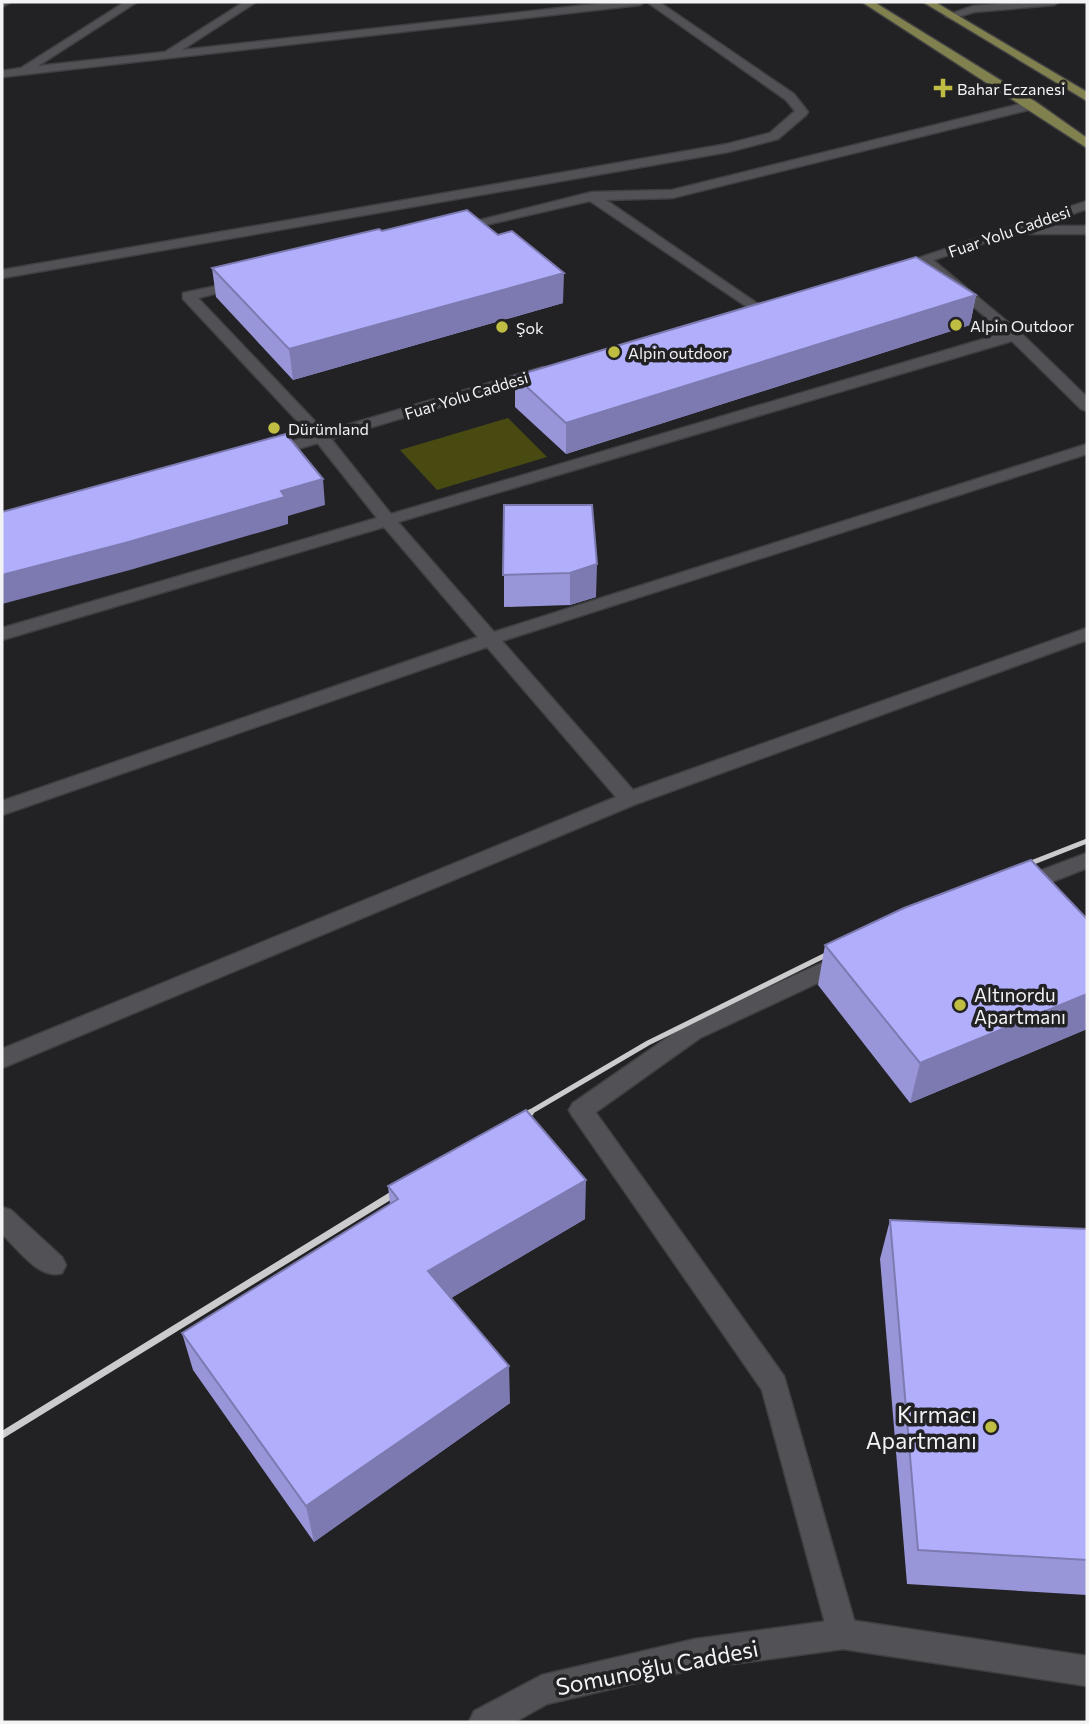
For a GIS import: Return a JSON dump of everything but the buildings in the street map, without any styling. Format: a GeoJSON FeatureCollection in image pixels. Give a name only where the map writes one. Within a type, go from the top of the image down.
{"type":"FeatureCollection","features":[{"type":"Feature","properties":{"kind":"main road"},"geometry":{"type":"LineString","coordinates":[[867,2],[1032,105],[1087,144]]}},
{"type":"Feature","properties":{"kind":"main road"},"geometry":{"type":"LineString","coordinates":[[928,2],[1087,97]]}},
{"type":"Feature","properties":{"kind":"street"},"geometry":{"type":"LineString","coordinates":[[22,72],[132,2]]}},
{"type":"Feature","properties":{"kind":"street"},"geometry":{"type":"LineString","coordinates":[[165,56],[251,2]]}},
{"type":"Feature","properties":{"kind":"street"},"geometry":{"type":"LineString","coordinates":[[2,74],[640,2]]}},
{"type":"Feature","properties":{"kind":"street"},"geometry":{"type":"LineString","coordinates":[[2,274],[728,148],[774,136],[802,112],[790,97],[652,2]]}},
{"type":"Feature","properties":{"kind":"street"},"geometry":{"type":"LineString","coordinates":[[951,16],[973,9],[1054,2]]}},
{"type":"Feature","properties":{"kind":"street"},"geometry":{"type":"LineString","coordinates":[[444,230],[592,196],[672,194],[1032,105]]}},
{"type":"Feature","properties":{"kind":"street"},"geometry":{"type":"LineString","coordinates":[[592,196],[762,307],[730,316]]}},
{"type":"Feature","properties":{"kind":"street","name":"Fuar Yolu Caddesi"},"geometry":{"type":"LineString","coordinates":[[875,275],[1087,205]]}},
{"type":"Feature","properties":{"kind":"street"},"geometry":{"type":"LineString","coordinates":[[1003,231],[1087,230]]}},
{"type":"Feature","properties":{"kind":"street"},"geometry":{"type":"LineString","coordinates":[[927,260],[1015,335],[1087,405]]}},
{"type":"Feature","properties":{"kind":"street"},"geometry":{"type":"LineString","coordinates":[[255,279],[188,296],[322,438],[387,520],[629,799]]}},
{"type":"Feature","properties":{"kind":"street"},"geometry":{"type":"LineString","coordinates":[[2,634],[1015,335]]}},
{"type":"Feature","properties":{"kind":"street","name":"Fuar Yolu Caddesi"},"geometry":{"type":"LineString","coordinates":[[255,456],[558,368]]}},
{"type":"Feature","properties":{"kind":"street"},"geometry":{"type":"LineString","coordinates":[[2,808],[491,639],[1087,449]]}},
{"type":"Feature","properties":{"kind":"street"},"geometry":{"type":"LineString","coordinates":[[2,1059],[629,799],[1087,634]]}},
{"type":"Feature","properties":{"kind":"street"},"geometry":{"type":"LineString","coordinates":[[997,895],[1087,860]]}},
{"type":"Feature","properties":{"kind":"street"},"geometry":{"type":"LineString","coordinates":[[843,1634],[774,1385],[581,1110],[692,1032],[869,949]]}},
{"type":"Feature","properties":{"kind":"street"},"geometry":{"type":"LineString","coordinates":[[2,1218],[53,1265]]}},
{"type":"Feature","properties":{"kind":"street","name":"Somunoğlu Caddesi"},"geometry":{"type":"LineString","coordinates":[[485,1722],[542,1690],[695,1654],[843,1634],[1087,1671]]}},
{"type":"Feature","properties":{"kind":"shaded area"},"geometry":{"type":"Polygon","coordinates":[[[508,418],[547,457],[437,490],[400,450],[508,418]]]}},
{"type":"Feature","properties":{"kind":"railway"},"geometry":{"type":"LineString","coordinates":[[1016,869],[1087,841]]}},
{"type":"Feature","properties":{"kind":"railway"},"geometry":{"type":"LineString","coordinates":[[527,1114],[648,1043],[840,948]]}},
{"type":"Feature","properties":{"kind":"railway"},"geometry":{"type":"LineString","coordinates":[[513,1123],[530,1113]]}},
{"type":"Feature","properties":{"kind":"railway"},"geometry":{"type":"LineString","coordinates":[[2,1435],[405,1187]]}},
{"type":"Feature","properties":{"kind":"place","name":"Bahar Eczanesi"},"geometry":{"type":"Point","coordinates":[943,88]}},
{"type":"Feature","properties":{"kind":"place","name":"Alpin Outdoor"},"geometry":{"type":"Point","coordinates":[956,325]}},
{"type":"Feature","properties":{"kind":"place","name":"Şok"},"geometry":{"type":"Point","coordinates":[502,327]}},
{"type":"Feature","properties":{"kind":"place","name":"Alpin outdoor"},"geometry":{"type":"Point","coordinates":[614,352]}},
{"type":"Feature","properties":{"kind":"place","name":"Dürümland"},"geometry":{"type":"Point","coordinates":[274,428]}},
{"type":"Feature","properties":{"kind":"place","name":"Altınordu Apartmanı"},"geometry":{"type":"Point","coordinates":[960,1005]}},
{"type":"Feature","properties":{"kind":"place","name":"Kırmacı Apartmanı"},"geometry":{"type":"Point","coordinates":[991,1427]}}]}
